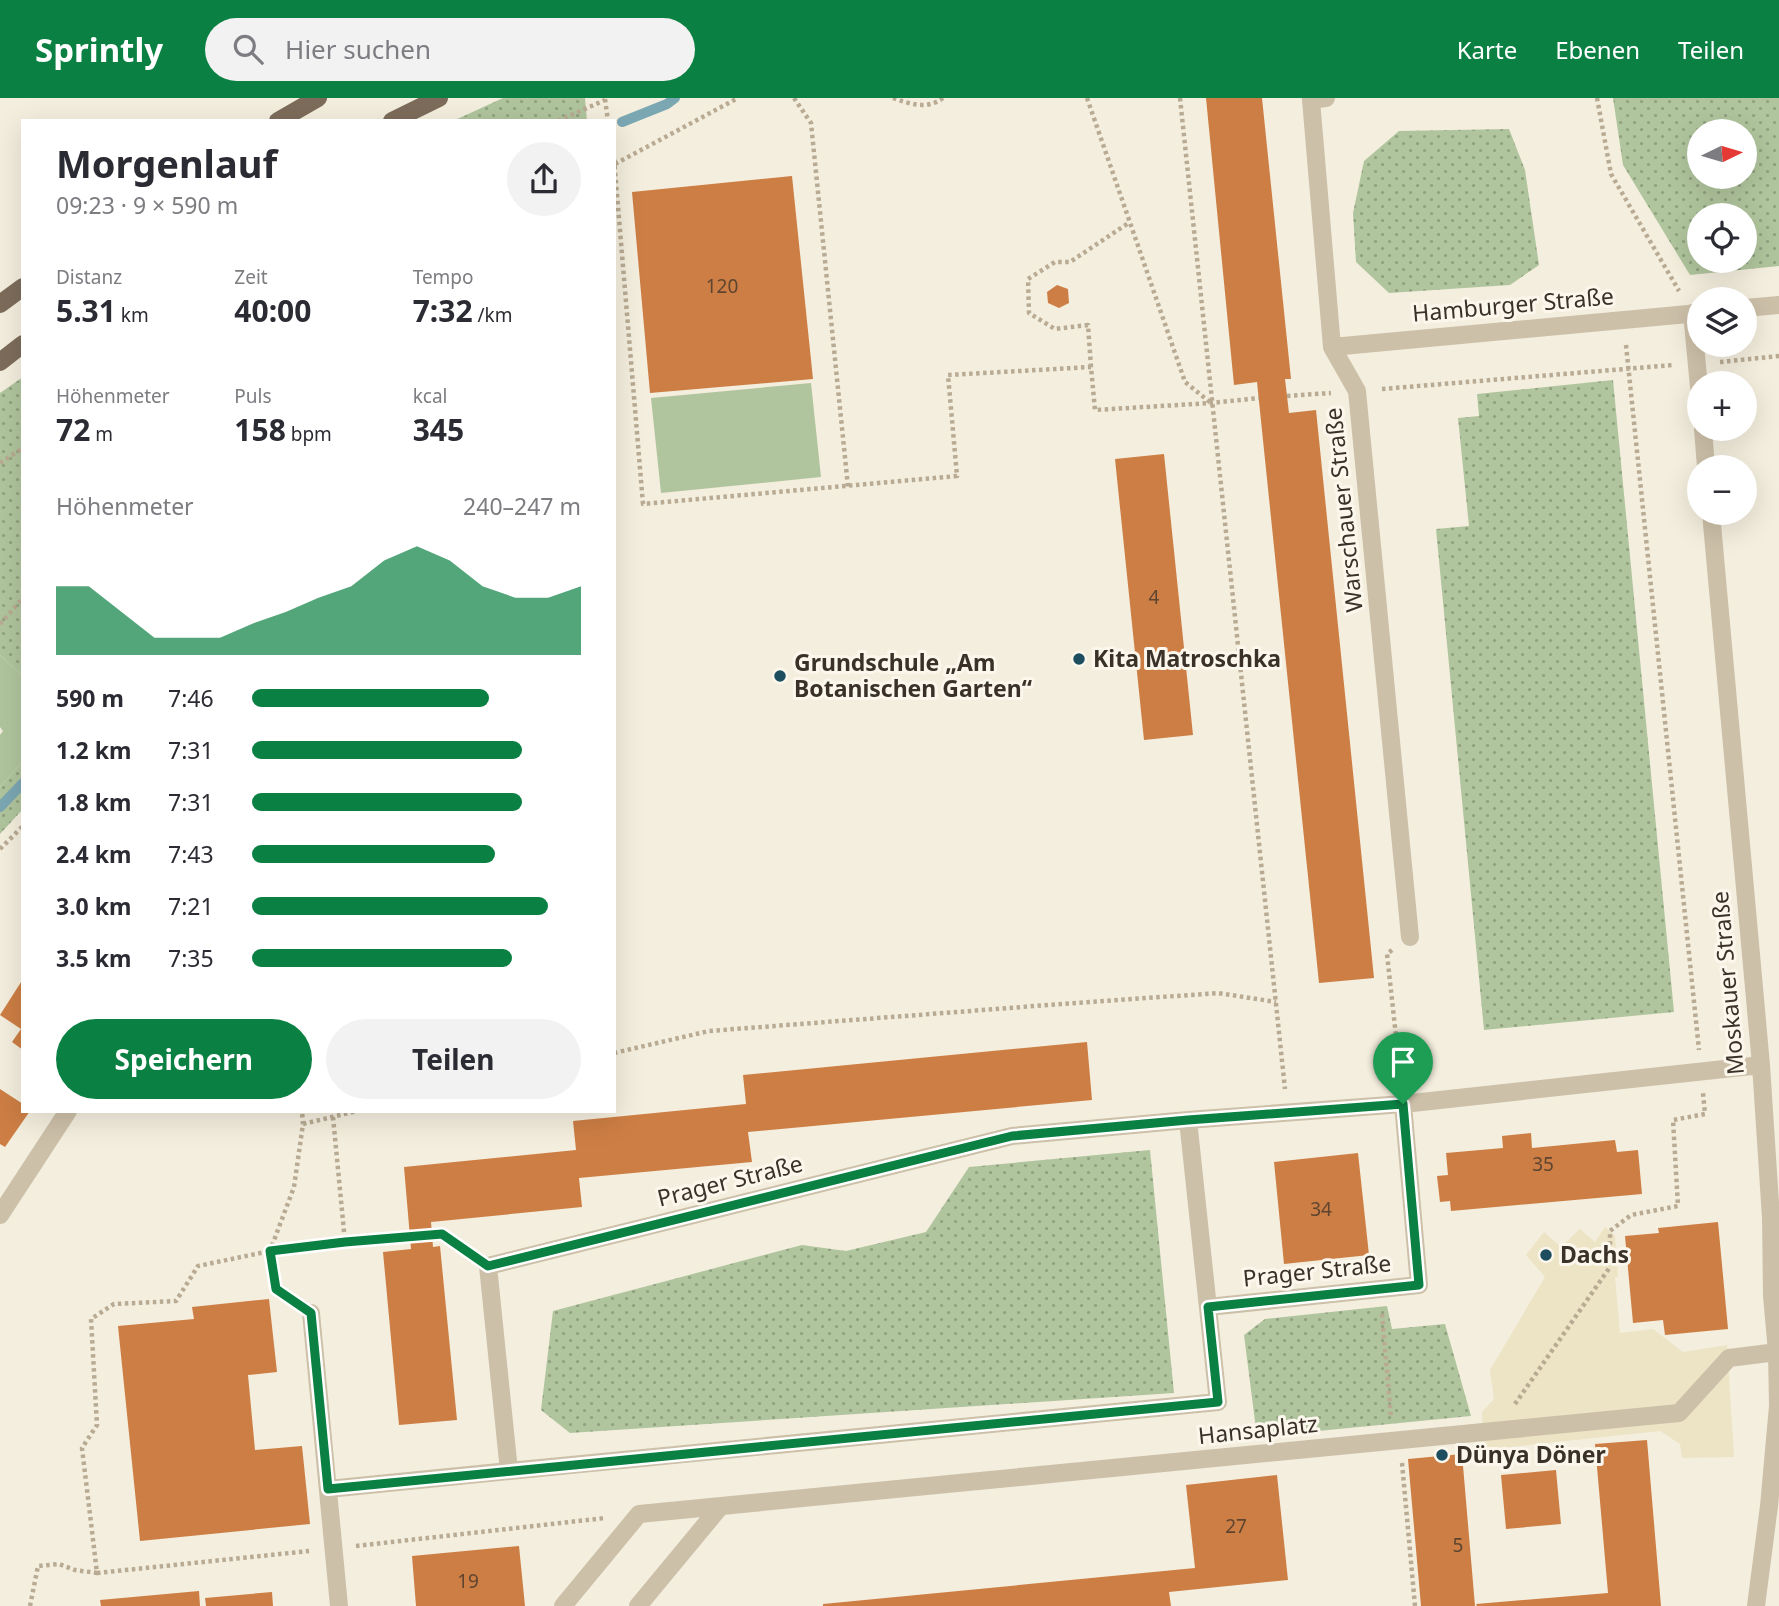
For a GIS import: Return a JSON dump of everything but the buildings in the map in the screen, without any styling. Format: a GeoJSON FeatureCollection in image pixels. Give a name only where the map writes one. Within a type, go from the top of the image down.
{"type":"FeatureCollection","features":[{"type":"Feature","properties":{"kind":"main road"},"geometry":{"type":"LineString","coordinates":[[281,119],[317,98]]}},
{"type":"Feature","properties":{"kind":"main road"},"geometry":{"type":"LineString","coordinates":[[396,119],[439,98]]}},
{"type":"Feature","properties":{"kind":"main road"},"geometry":{"type":"LineString","coordinates":[[0,304],[21,288]]}},
{"type":"Feature","properties":{"kind":"main road"},"geometry":{"type":"LineString","coordinates":[[0,362],[21,346]]}},
{"type":"Feature","properties":{"kind":"street","name":"Warschauer Straße"},"geometry":{"type":"LineString","coordinates":[[1326,98],[1311,100],[1332,347],[1357,391],[1410,937]]}},
{"type":"Feature","properties":{"kind":"street"},"geometry":{"type":"LineString","coordinates":[[1757,307],[1779,305]]}},
{"type":"Feature","properties":{"kind":"street","name":"Hamburger Straße"},"geometry":{"type":"LineString","coordinates":[[1332,347],[1687,314]]}},
{"type":"Feature","properties":{"kind":"street"},"geometry":{"type":"LineString","coordinates":[[1697,357],[1698,371]]}},
{"type":"Feature","properties":{"kind":"street","name":"Moskauer Straße"},"geometry":{"type":"LineString","coordinates":[[1711,525],[1760,1065],[1777,1352],[1777,1449],[1756,1606]]}},
{"type":"Feature","properties":{"kind":"street","name":"Prager Straße"},"geometry":{"type":"LineString","coordinates":[[488,1266],[1012,1136],[1403,1104],[1760,1065]]}},
{"type":"Feature","properties":{"kind":"street","name":"Prager Straße"},"geometry":{"type":"LineString","coordinates":[[1208,1307],[1419,1285],[1403,1104]]}},
{"type":"Feature","properties":{"kind":"street"},"geometry":{"type":"LineString","coordinates":[[0,1215],[67,1113]]}},
{"type":"Feature","properties":{"kind":"street"},"geometry":{"type":"LineString","coordinates":[[328,1489],[1218,1402],[1188,1120]]}},
{"type":"Feature","properties":{"kind":"street"},"geometry":{"type":"LineString","coordinates":[[488,1266],[509,1471]]}},
{"type":"Feature","properties":{"kind":"street"},"geometry":{"type":"LineString","coordinates":[[311,1313],[339,1606]]}},
{"type":"Feature","properties":{"kind":"street","name":"Hansaplatz"},"geometry":{"type":"LineString","coordinates":[[639,1514],[1679,1413],[1729,1358],[1777,1352]]}},
{"type":"Feature","properties":{"kind":"street"},"geometry":{"type":"LineString","coordinates":[[638,1606],[720,1507]]}},
{"type":"Feature","properties":{"kind":"street"},"geometry":{"type":"LineString","coordinates":[[563,1606],[639,1514]]}},
{"type":"Feature","properties":{"kind":"path"},"geometry":{"type":"LineString","coordinates":[[616,161],[738,98]]}},
{"type":"Feature","properties":{"kind":"path"},"geometry":{"type":"LineString","coordinates":[[794,98],[811,123],[848,487]]}},
{"type":"Feature","properties":{"kind":"path"},"geometry":{"type":"LineString","coordinates":[[893,98],[918,106],[939,102],[943,98]]}},
{"type":"Feature","properties":{"kind":"path"},"geometry":{"type":"LineString","coordinates":[[1087,98],[1185,382],[1212,403]]}},
{"type":"Feature","properties":{"kind":"path"},"geometry":{"type":"LineString","coordinates":[[1180,98],[1288,1113]]}},
{"type":"Feature","properties":{"kind":"path"},"geometry":{"type":"LineString","coordinates":[[1597,98],[1611,174],[1687,298]]}},
{"type":"Feature","properties":{"kind":"path"},"geometry":{"type":"LineString","coordinates":[[562,119],[605,99],[608,119]]}},
{"type":"Feature","properties":{"kind":"path"},"geometry":{"type":"LineString","coordinates":[[616,174],[643,504],[957,476],[948,376],[1091,367]]}},
{"type":"Feature","properties":{"kind":"path"},"geometry":{"type":"LineString","coordinates":[[1130,222],[1070,262],[1055,262],[1028,279],[1029,313],[1055,329],[1088,326],[1095,410],[1259,398]]}},
{"type":"Feature","properties":{"kind":"path"},"geometry":{"type":"LineString","coordinates":[[1509,1430],[1509,1413],[1610,1266],[1610,1231],[1631,1215],[1678,1206],[1674,1120],[1705,1114],[1624,320]]}},
{"type":"Feature","properties":{"kind":"path"},"geometry":{"type":"LineString","coordinates":[[1287,396],[1779,356]]}},
{"type":"Feature","properties":{"kind":"path"},"geometry":{"type":"LineString","coordinates":[[0,463],[21,449]]}},
{"type":"Feature","properties":{"kind":"path"},"geometry":{"type":"LineString","coordinates":[[0,624],[21,600]]}},
{"type":"Feature","properties":{"kind":"path"},"geometry":{"type":"LineString","coordinates":[[0,849],[21,828]]}},
{"type":"Feature","properties":{"kind":"path"},"geometry":{"type":"LineString","coordinates":[[1403,1104],[1387,954],[1410,937]]}},
{"type":"Feature","properties":{"kind":"path"},"geometry":{"type":"LineString","coordinates":[[616,1053],[709,1031],[939,1013],[1219,993],[1276,1002]]}},
{"type":"Feature","properties":{"kind":"path"},"geometry":{"type":"LineString","coordinates":[[302,1113],[294,1187],[270,1251],[276,1289],[311,1313]]}},
{"type":"Feature","properties":{"kind":"path"},"geometry":{"type":"LineString","coordinates":[[303,1124],[349,1113]]}},
{"type":"Feature","properties":{"kind":"path"},"geometry":{"type":"LineString","coordinates":[[333,1117],[345,1242]]}},
{"type":"Feature","properties":{"kind":"path"},"geometry":{"type":"LineString","coordinates":[[97,1573],[82,1448],[97,1425],[91,1319],[114,1304],[176,1301],[198,1266],[270,1251],[442,1234],[488,1266]]}},
{"type":"Feature","properties":{"kind":"path"},"geometry":{"type":"LineString","coordinates":[[1380,1289],[1415,1606]]}},
{"type":"Feature","properties":{"kind":"path"},"geometry":{"type":"LineString","coordinates":[[30,1606],[38,1566],[60,1564],[75,1570],[97,1573],[639,1514]]}},
{"type":"Feature","properties":{"kind":"green space"},"geometry":{"type":"Polygon","coordinates":[[[503,98],[585,98],[587,119],[457,119],[503,98]]]}},
{"type":"Feature","properties":{"kind":"green space"},"geometry":{"type":"Polygon","coordinates":[[[1613,98],[1779,98],[1779,266],[1757,268],[1757,203],[1687,203],[1687,270],[1623,165],[1613,98]]]}},
{"type":"Feature","properties":{"kind":"green space"},"geometry":{"type":"Polygon","coordinates":[[[1509,129],[1525,170],[1539,265],[1510,285],[1389,293],[1356,262],[1353,213],[1364,161],[1399,131],[1509,129]]]}},
{"type":"Feature","properties":{"kind":"green space"},"geometry":{"type":"Polygon","coordinates":[[[21,378],[21,675],[0,655],[0,393],[21,378]]]}},
{"type":"Feature","properties":{"kind":"green space"},"geometry":{"type":"Polygon","coordinates":[[[1613,380],[1674,1012],[1484,1030],[1436,529],[1469,526],[1458,418],[1479,416],[1477,394],[1613,380]]]}},
{"type":"Feature","properties":{"kind":"green space"},"geometry":{"type":"Polygon","coordinates":[[[811,383],[821,477],[661,493],[651,398],[811,383]]]}},
{"type":"Feature","properties":{"kind":"green space"},"geometry":{"type":"Polygon","coordinates":[[[0,655],[21,675],[21,763],[0,787],[0,735],[3,731],[0,727],[0,655]]]}},
{"type":"Feature","properties":{"kind":"green space"},"geometry":{"type":"Polygon","coordinates":[[[21,763],[21,811],[0,834],[0,787],[21,763]]]}},
{"type":"Feature","properties":{"kind":"green space"},"geometry":{"type":"Polygon","coordinates":[[[1150,1150],[1174,1393],[570,1433],[541,1410],[553,1311],[802,1245],[846,1251],[926,1232],[969,1167],[1150,1150]]]}},
{"type":"Feature","properties":{"kind":"green space"},"geometry":{"type":"Polygon","coordinates":[[[1387,1306],[1392,1329],[1445,1324],[1471,1416],[1257,1437],[1244,1335],[1265,1319],[1387,1306]]]}},
{"type":"Feature","properties":{"kind":"shaded area"},"geometry":{"type":"Polygon","coordinates":[[[1605,1227],[1615,1236],[1618,1277],[1615,1277],[1620,1333],[1653,1329],[1683,1352],[1727,1345],[1734,1457],[1682,1458],[1680,1444],[1660,1431],[1483,1450],[1482,1412],[1494,1399],[1490,1370],[1545,1277],[1526,1255],[1544,1232],[1561,1247],[1580,1229],[1595,1242],[1605,1227]]]}},
{"type":"Feature","properties":{"kind":"waterway"},"geometry":{"type":"LineString","coordinates":[[622,122],[667,104],[675,98]]}},
{"type":"Feature","properties":{"kind":"waterway"},"geometry":{"type":"LineString","coordinates":[[0,807],[21,785]]}},
{"type":"Feature","properties":{"kind":"place","name":"Kita Matroschka"},"geometry":{"type":"Point","coordinates":[1079,659]}},
{"type":"Feature","properties":{"kind":"place","name":"Grundschule „Am Botanischen Garten“"},"geometry":{"type":"Point","coordinates":[780,676]}},
{"type":"Feature","properties":{"kind":"place","name":"Dachs"},"geometry":{"type":"Point","coordinates":[1546,1255]}},
{"type":"Feature","properties":{"kind":"place","name":"Dünya Döner"},"geometry":{"type":"Point","coordinates":[1442,1455]}},
{"type":"Feature","properties":{"kind":"route"},"geometry":{"type":"LineString","coordinates":[[1403,1104],[1419,1285],[1208,1307],[1218,1402],[328,1489],[311,1313],[276,1289],[270,1251],[442,1234],[488,1266],[1012,1136],[1403,1104]]}}]}
